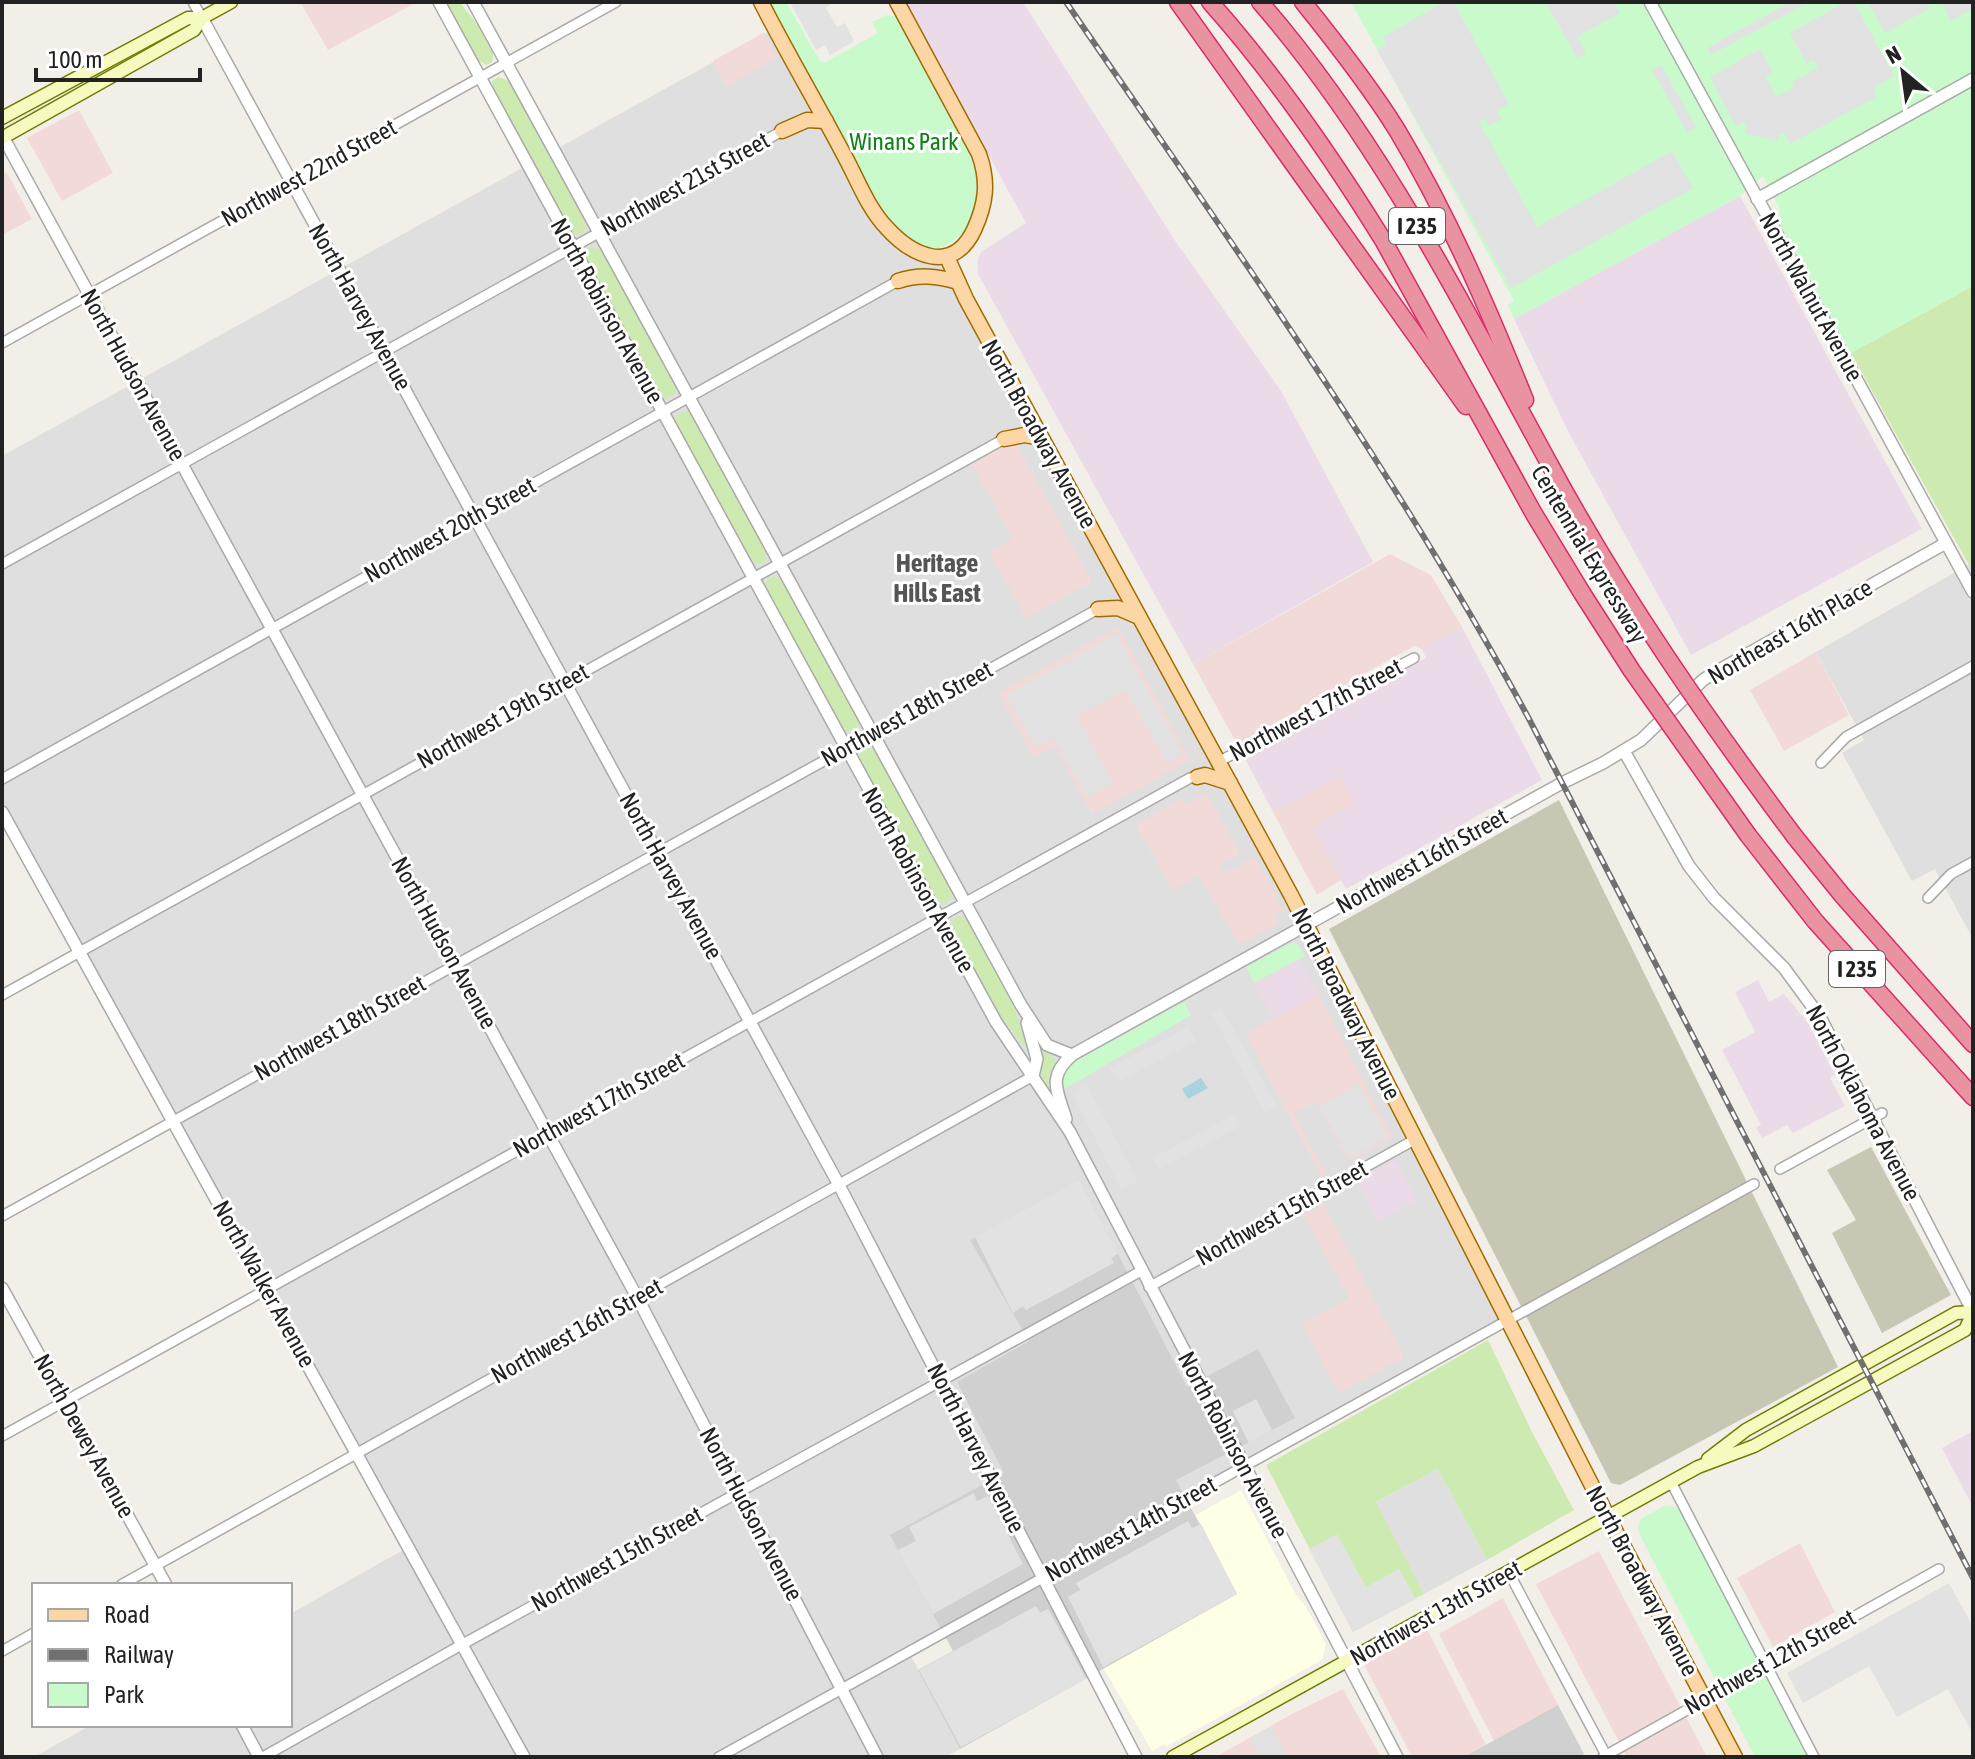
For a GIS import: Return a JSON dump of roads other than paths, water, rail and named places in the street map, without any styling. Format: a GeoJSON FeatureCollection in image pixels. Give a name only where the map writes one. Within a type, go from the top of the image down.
{"type":"FeatureCollection","features":[{"type":"Feature","properties":{"kind":"highway"},"geometry":{"type":"LineString","coordinates":[[1178,2],[1420,345],[1505,459]]}},
{"type":"Feature","properties":{"kind":"highway","name":"Centennial Expressway"},"geometry":{"type":"LineString","coordinates":[[1210,2],[1300,113],[1350,187],[1383,240],[1557,552],[1632,671],[1748,835],[1815,921],[1973,1097]]}},
{"type":"Feature","properties":{"kind":"highway","name":"Centennial Expressway"},"geometry":{"type":"LineString","coordinates":[[1260,2],[1327,87],[1410,213],[1550,465],[1661,649],[1795,837],[1973,1044]]}},
{"type":"Feature","properties":{"kind":"highway"},"geometry":{"type":"LineString","coordinates":[[1303,2],[1367,85],[1420,171],[1494,325],[1550,465]]}},
{"type":"Feature","properties":{"kind":"main road"},"geometry":{"type":"LineString","coordinates":[[2,136],[194,30],[202,18],[231,2]]}},
{"type":"Feature","properties":{"kind":"main road"},"geometry":{"type":"LineString","coordinates":[[761,2],[884,225],[921,255],[935,259],[947,257],[972,235],[978,222],[986,198],[985,170],[897,2]]}},
{"type":"Feature","properties":{"kind":"main road"},"geometry":{"type":"LineString","coordinates":[[2,118],[188,18],[202,18]]}},
{"type":"Feature","properties":{"kind":"main road"},"geometry":{"type":"LineString","coordinates":[[782,131],[807,120],[826,121]]}},
{"type":"Feature","properties":{"kind":"main road","name":"North Broadway Avenue"},"geometry":{"type":"LineString","coordinates":[[947,257],[1041,438],[1306,925],[1608,1517],[1735,1757]]}},
{"type":"Feature","properties":{"kind":"main road"},"geometry":{"type":"LineString","coordinates":[[898,281],[923,276],[958,282]]}},
{"type":"Feature","properties":{"kind":"main road"},"geometry":{"type":"LineString","coordinates":[[1004,439],[1025,435],[1041,438]]}},
{"type":"Feature","properties":{"kind":"main road"},"geometry":{"type":"LineString","coordinates":[[1098,609],[1118,608],[1139,617]]}},
{"type":"Feature","properties":{"kind":"main road"},"geometry":{"type":"LineString","coordinates":[[1197,777],[1205,775],[1230,783]]}},
{"type":"Feature","properties":{"kind":"main road","name":"Northwest 13th Street"},"geometry":{"type":"LineString","coordinates":[[1173,1757],[1698,1467],[1754,1446],[1965,1330],[1973,1312],[1956,1313],[1746,1430],[1698,1467]]}},
{"type":"Feature","properties":{"kind":"street","name":"North Harvey Avenue"},"geometry":{"type":"LineString","coordinates":[[193,2],[839,1185],[1136,1757]]}},
{"type":"Feature","properties":{"kind":"street","name":"North Robinson Avenue"},"geometry":{"type":"LineString","coordinates":[[439,2],[996,1022],[1070,1132],[1397,1757]]}},
{"type":"Feature","properties":{"kind":"street","name":"North Robinson Avenue"},"geometry":{"type":"LineString","coordinates":[[473,2],[1021,1005]]}},
{"type":"Feature","properties":{"kind":"street","name":"Northwest 22nd Street"},"geometry":{"type":"LineString","coordinates":[[2,343],[616,2]]}},
{"type":"Feature","properties":{"kind":"street","name":"North Walnut Avenue"},"geometry":{"type":"LineString","coordinates":[[1650,2],[1973,592]]}},
{"type":"Feature","properties":{"kind":"street"},"geometry":{"type":"LineString","coordinates":[[1757,199],[1973,79]]}},
{"type":"Feature","properties":{"kind":"street","name":"Northwest 21st Street"},"geometry":{"type":"LineString","coordinates":[[2,564],[782,131]]}},
{"type":"Feature","properties":{"kind":"street","name":"North Hudson Avenue"},"geometry":{"type":"LineString","coordinates":[[2,136],[637,1297],[877,1757]]}},
{"type":"Feature","properties":{"kind":"street","name":"Northwest 20th Street"},"geometry":{"type":"LineString","coordinates":[[2,779],[898,281]]}},
{"type":"Feature","properties":{"kind":"street","name":"Northwest 19th Street"},"geometry":{"type":"LineString","coordinates":[[2,995],[1004,439]]}},
{"type":"Feature","properties":{"kind":"street","name":"Northeast 16th Place"},"geometry":{"type":"LineString","coordinates":[[1562,783],[1641,740],[1703,680],[1946,543]]}},
{"type":"Feature","properties":{"kind":"street","name":"Northwest 18th Street"},"geometry":{"type":"LineString","coordinates":[[2,1216],[1098,609]]}},
{"type":"Feature","properties":{"kind":"street","name":"Northwest 17th Street"},"geometry":{"type":"LineString","coordinates":[[1218,762],[1414,658]]}},
{"type":"Feature","properties":{"kind":"street"},"geometry":{"type":"LineString","coordinates":[[1821,763],[1846,737],[1973,666]]}},
{"type":"Feature","properties":{"kind":"street","name":"North Oklahoma Avenue"},"geometry":{"type":"LineString","coordinates":[[1624,751],[1689,866],[1714,898],[1784,968],[1810,1000],[1878,1116],[1973,1312]]}},
{"type":"Feature","properties":{"kind":"street","name":"Northwest 17th Street"},"geometry":{"type":"LineString","coordinates":[[2,1436],[1190,778],[1197,777]]}},
{"type":"Feature","properties":{"kind":"street","name":"Northwest 16th Street"},"geometry":{"type":"LineString","coordinates":[[1072,1055],[1562,783]]}},
{"type":"Feature","properties":{"kind":"street","name":"North Walker Avenue"},"geometry":{"type":"LineString","coordinates":[[2,812],[524,1757]]}},
{"type":"Feature","properties":{"kind":"street"},"geometry":{"type":"LineString","coordinates":[[1928,898],[1951,874],[1973,862]]}},
{"type":"Feature","properties":{"kind":"street"},"geometry":{"type":"LineString","coordinates":[[1021,1005],[1047,1045],[1072,1055],[1059,1067],[1055,1077],[1070,1132]]}},
{"type":"Feature","properties":{"kind":"street"},"geometry":{"type":"LineString","coordinates":[[1021,1005],[1037,1055],[1033,1076]]}},
{"type":"Feature","properties":{"kind":"street","name":"Northwest 16th Street"},"geometry":{"type":"LineString","coordinates":[[125,1583],[1033,1076]]}},
{"type":"Feature","properties":{"kind":"street"},"geometry":{"type":"LineString","coordinates":[[1780,1169],[1878,1116]]}},
{"type":"Feature","properties":{"kind":"street","name":"Northwest 15th Street"},"geometry":{"type":"LineString","coordinates":[[1149,1287],[1414,1140]]}},
{"type":"Feature","properties":{"kind":"street","name":"Northwest 14th Street"},"geometry":{"type":"LineString","coordinates":[[719,1757],[1754,1184]]}},
{"type":"Feature","properties":{"kind":"street","name":"Northwest 15th Street"},"geometry":{"type":"LineString","coordinates":[[261,1757],[1141,1271]]}},
{"type":"Feature","properties":{"kind":"street","name":"North Dewey Avenue"},"geometry":{"type":"LineString","coordinates":[[2,1288],[165,1583]]}},
{"type":"Feature","properties":{"kind":"street"},"geometry":{"type":"LineString","coordinates":[[1671,1482],[1814,1757]]}},
{"type":"Feature","properties":{"kind":"street","name":"Northwest 12th Street"},"geometry":{"type":"LineString","coordinates":[[1605,1756],[1939,1569]]}},
{"type":"Feature","properties":{"kind":"street"},"geometry":{"type":"LineString","coordinates":[[1509,1573],[1605,1756]]}},
{"type":"Feature","properties":{"kind":"street"},"geometry":{"type":"LineString","coordinates":[[2,1651],[32,1634]]}},
{"type":"Feature","properties":{"kind":"street"},"geometry":{"type":"LineString","coordinates":[[243,1727],[261,1757]]}},
{"type":"Feature","properties":{"kind":"water"},"geometry":{"type":"Polygon","coordinates":[[[1201,1078],[1208,1088],[1188,1099],[1182,1089],[1201,1078]]]}},
{"type":"Feature","properties":{"kind":"railway"},"geometry":{"type":"LineString","coordinates":[[1066,2],[1365,443],[1476,624],[1528,717],[1973,1578]]}},
{"type":"Feature","properties":{"kind":"district","name":"Heritage Hills East"},"geometry":{"type":"Point","coordinates":[937,578]}},
{"type":"Feature","properties":{"kind":"park label","name":"Winans Park"},"geometry":{"type":"Point","coordinates":[904,142]}}]}
